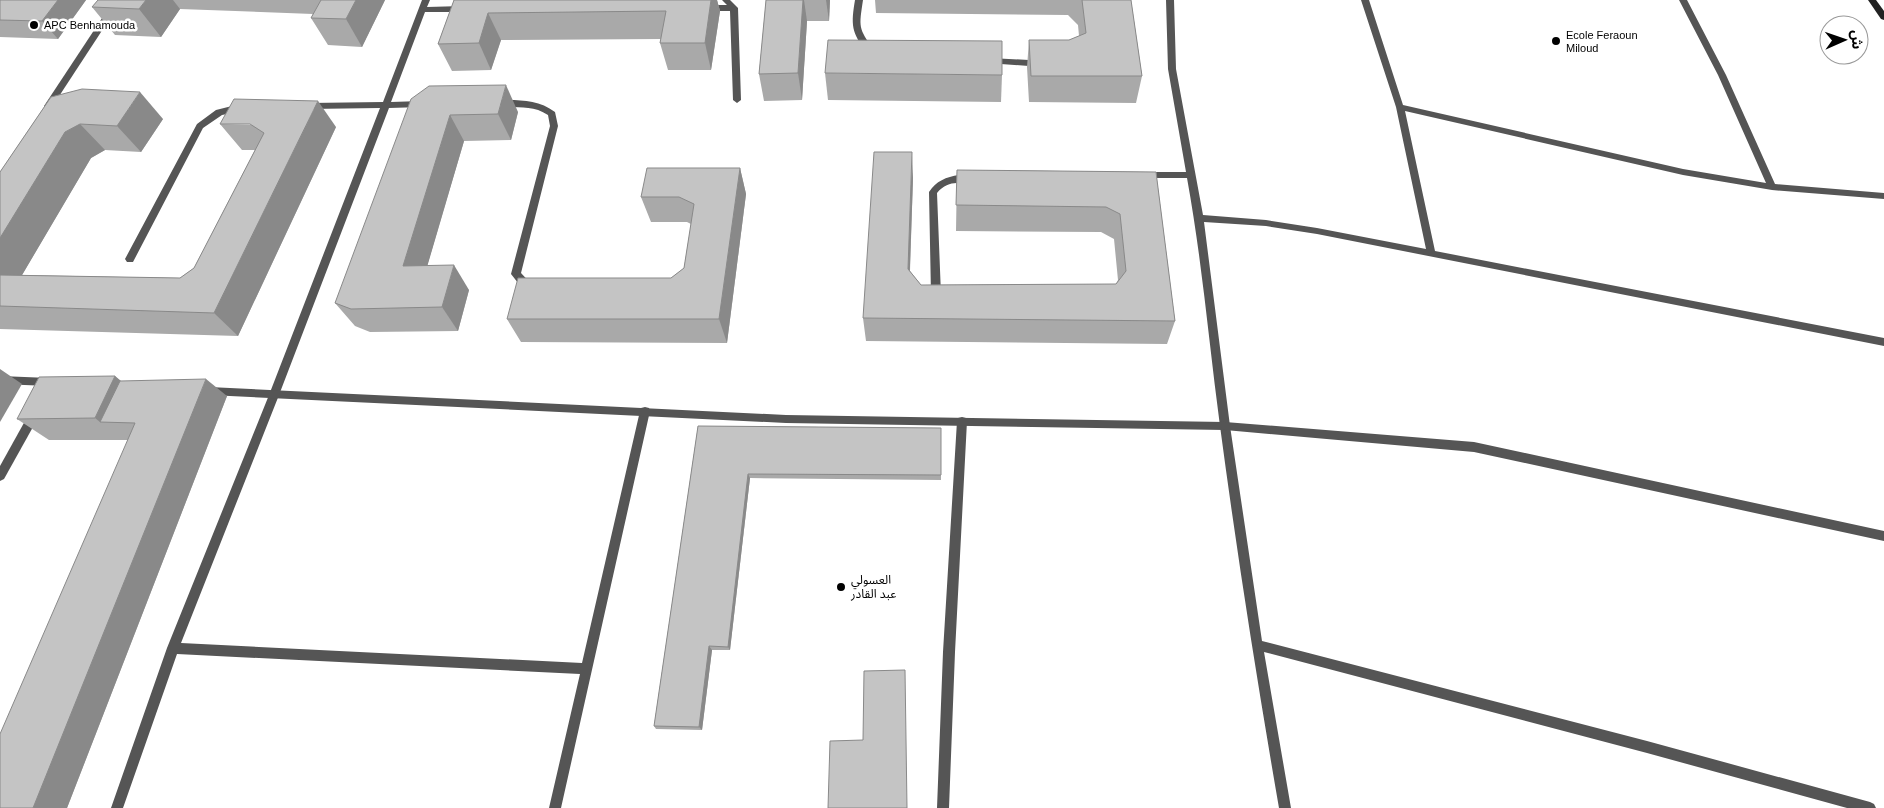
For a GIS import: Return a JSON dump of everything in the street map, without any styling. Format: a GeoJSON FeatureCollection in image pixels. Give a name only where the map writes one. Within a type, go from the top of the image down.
{"type":"FeatureCollection","features":[{"type":"Feature","properties":{"kind":"main road"},"geometry":{"type":"LineString","coordinates":[[1872,0],[1884,17]]}},
{"type":"Feature","properties":{"kind":"street"},"geometry":{"type":"LineString","coordinates":[[43,113],[118,0]]}},
{"type":"Feature","properties":{"kind":"street"},"geometry":{"type":"LineString","coordinates":[[726,0],[734,8],[737,100]]}},
{"type":"Feature","properties":{"kind":"street"},"geometry":{"type":"LineString","coordinates":[[859,0],[856,34],[871,52],[880,53]]}},
{"type":"Feature","properties":{"kind":"street"},"geometry":{"type":"LineString","coordinates":[[1170,0],[1172,69],[1199,218],[1257,644],[1284,808]]}},
{"type":"Feature","properties":{"kind":"street"},"geometry":{"type":"LineString","coordinates":[[1365,0],[1400,107],[1431,253]]}},
{"type":"Feature","properties":{"kind":"street"},"geometry":{"type":"LineString","coordinates":[[1683,0],[1722,75],[1772,187]]}},
{"type":"Feature","properties":{"kind":"street"},"geometry":{"type":"LineString","coordinates":[[118,808],[174,648],[274,395],[384,104],[424,5],[472,9]]}},
{"type":"Feature","properties":{"kind":"street"},"geometry":{"type":"LineString","coordinates":[[695,8],[734,8]]}},
{"type":"Feature","properties":{"kind":"street"},"geometry":{"type":"LineString","coordinates":[[979,61],[1029,63]]}},
{"type":"Feature","properties":{"kind":"street"},"geometry":{"type":"LineString","coordinates":[[492,103],[531,103],[545,107],[552,114],[554,126],[516,274],[525,285],[538,292]]}},
{"type":"Feature","properties":{"kind":"street"},"geometry":{"type":"LineString","coordinates":[[297,107],[433,104]]}},
{"type":"Feature","properties":{"kind":"street"},"geometry":{"type":"LineString","coordinates":[[1400,107],[1682,172],[1772,187],[1884,196]]}},
{"type":"Feature","properties":{"kind":"street"},"geometry":{"type":"LineString","coordinates":[[130,258],[200,126],[211,116],[229,108],[248,108]]}},
{"type":"Feature","properties":{"kind":"street"},"geometry":{"type":"LineString","coordinates":[[1134,176],[1192,175]]}},
{"type":"Feature","properties":{"kind":"street"},"geometry":{"type":"LineString","coordinates":[[936,295],[933,192],[938,185],[950,180],[981,177]]}},
{"type":"Feature","properties":{"kind":"street"},"geometry":{"type":"LineString","coordinates":[[1199,218],[1292,227],[1884,342]]}},
{"type":"Feature","properties":{"kind":"street"},"geometry":{"type":"LineString","coordinates":[[0,380],[55,385]]}},
{"type":"Feature","properties":{"kind":"street"},"geometry":{"type":"LineString","coordinates":[[197,390],[786,419],[1226,426],[1474,447],[1884,536]]}},
{"type":"Feature","properties":{"kind":"street"},"geometry":{"type":"LineString","coordinates":[[0,476],[39,408]]}},
{"type":"Feature","properties":{"kind":"street"},"geometry":{"type":"LineString","coordinates":[[554,808],[645,411]]}},
{"type":"Feature","properties":{"kind":"street"},"geometry":{"type":"LineString","coordinates":[[942,808],[962,421]]}},
{"type":"Feature","properties":{"kind":"street"},"geometry":{"type":"LineString","coordinates":[[1257,644],[1647,746],[1870,808]]}},
{"type":"Feature","properties":{"kind":"street"},"geometry":{"type":"LineString","coordinates":[[174,648],[586,669]]}},
{"type":"Feature","properties":{"kind":"building"},"geometry":{"type":"Polygon","coordinates":[[[0,0],[58,0],[42,21],[0,20],[0,0]]]}},
{"type":"Feature","properties":{"kind":"building"},"geometry":{"type":"Polygon","coordinates":[[[98,0],[146,0],[139,9],[92,7],[98,0]]]}},
{"type":"Feature","properties":{"kind":"building"},"geometry":{"type":"Polygon","coordinates":[[[321,0],[356,0],[346,19],[311,18],[321,0]]]}},
{"type":"Feature","properties":{"kind":"building"},"geometry":{"type":"Polygon","coordinates":[[[454,0],[711,0],[705,43],[660,43],[666,11],[488,13],[479,43],[438,44],[454,0]]]}},
{"type":"Feature","properties":{"kind":"building"},"geometry":{"type":"Polygon","coordinates":[[[766,0],[803,0],[798,73],[759,74],[766,0]]]}},
{"type":"Feature","properties":{"kind":"building"},"geometry":{"type":"Polygon","coordinates":[[[1082,0],[1131,0],[1142,76],[1031,76],[1029,40],[1069,40],[1086,33],[1082,0]]]}},
{"type":"Feature","properties":{"kind":"building"},"geometry":{"type":"Polygon","coordinates":[[[828,40],[1002,41],[1002,75],[825,73],[828,40]]]}},
{"type":"Feature","properties":{"kind":"building"},"geometry":{"type":"Polygon","coordinates":[[[506,85],[498,114],[450,115],[403,266],[454,265],[442,307],[351,309],[335,303],[411,99],[429,86],[506,85]]]}},
{"type":"Feature","properties":{"kind":"building"},"geometry":{"type":"Polygon","coordinates":[[[82,89],[140,92],[117,126],[80,124],[65,132],[0,238],[0,172],[51,97],[82,89]]]}},
{"type":"Feature","properties":{"kind":"building"},"geometry":{"type":"Polygon","coordinates":[[[234,99],[318,101],[214,313],[0,306],[0,275],[180,278],[194,268],[264,133],[250,124],[220,124],[234,99]]]}},
{"type":"Feature","properties":{"kind":"building"},"geometry":{"type":"Polygon","coordinates":[[[874,152],[912,152],[908,269],[921,285],[1116,284],[1126,271],[1120,214],[1106,207],[956,205],[957,170],[1156,172],[1175,321],[863,318],[874,152]]]}},
{"type":"Feature","properties":{"kind":"building"},"geometry":{"type":"Polygon","coordinates":[[[647,168],[740,168],[719,319],[507,319],[518,278],[671,278],[684,268],[694,204],[679,197],[641,197],[647,168]]]}},
{"type":"Feature","properties":{"kind":"building"},"geometry":{"type":"Polygon","coordinates":[[[115,376],[95,418],[17,419],[39,377],[115,376]]]}},
{"type":"Feature","properties":{"kind":"building"},"geometry":{"type":"Polygon","coordinates":[[[206,379],[33,808],[0,808],[0,734],[135,423],[100,422],[120,381],[206,379]]]}},
{"type":"Feature","properties":{"kind":"building"},"geometry":{"type":"Polygon","coordinates":[[[698,426],[941,428],[941,475],[748,474],[728,647],[709,646],[699,727],[654,726],[698,426]]]}},
{"type":"Feature","properties":{"kind":"building"},"geometry":{"type":"Polygon","coordinates":[[[905,670],[907,808],[828,808],[830,741],[863,740],[864,671],[905,670]]]}},
{"type":"Feature","properties":{"kind":"place","name":"APC Benhamouda"},"geometry":{"type":"Point","coordinates":[34,25]}},
{"type":"Feature","properties":{"kind":"place","name":"Ecole Feraoun Miloud"},"geometry":{"type":"Point","coordinates":[1556,41]}},
{"type":"Feature","properties":{"kind":"place","name":"العسولي عبد القادر"},"geometry":{"type":"Point","coordinates":[841,587]}}]}
